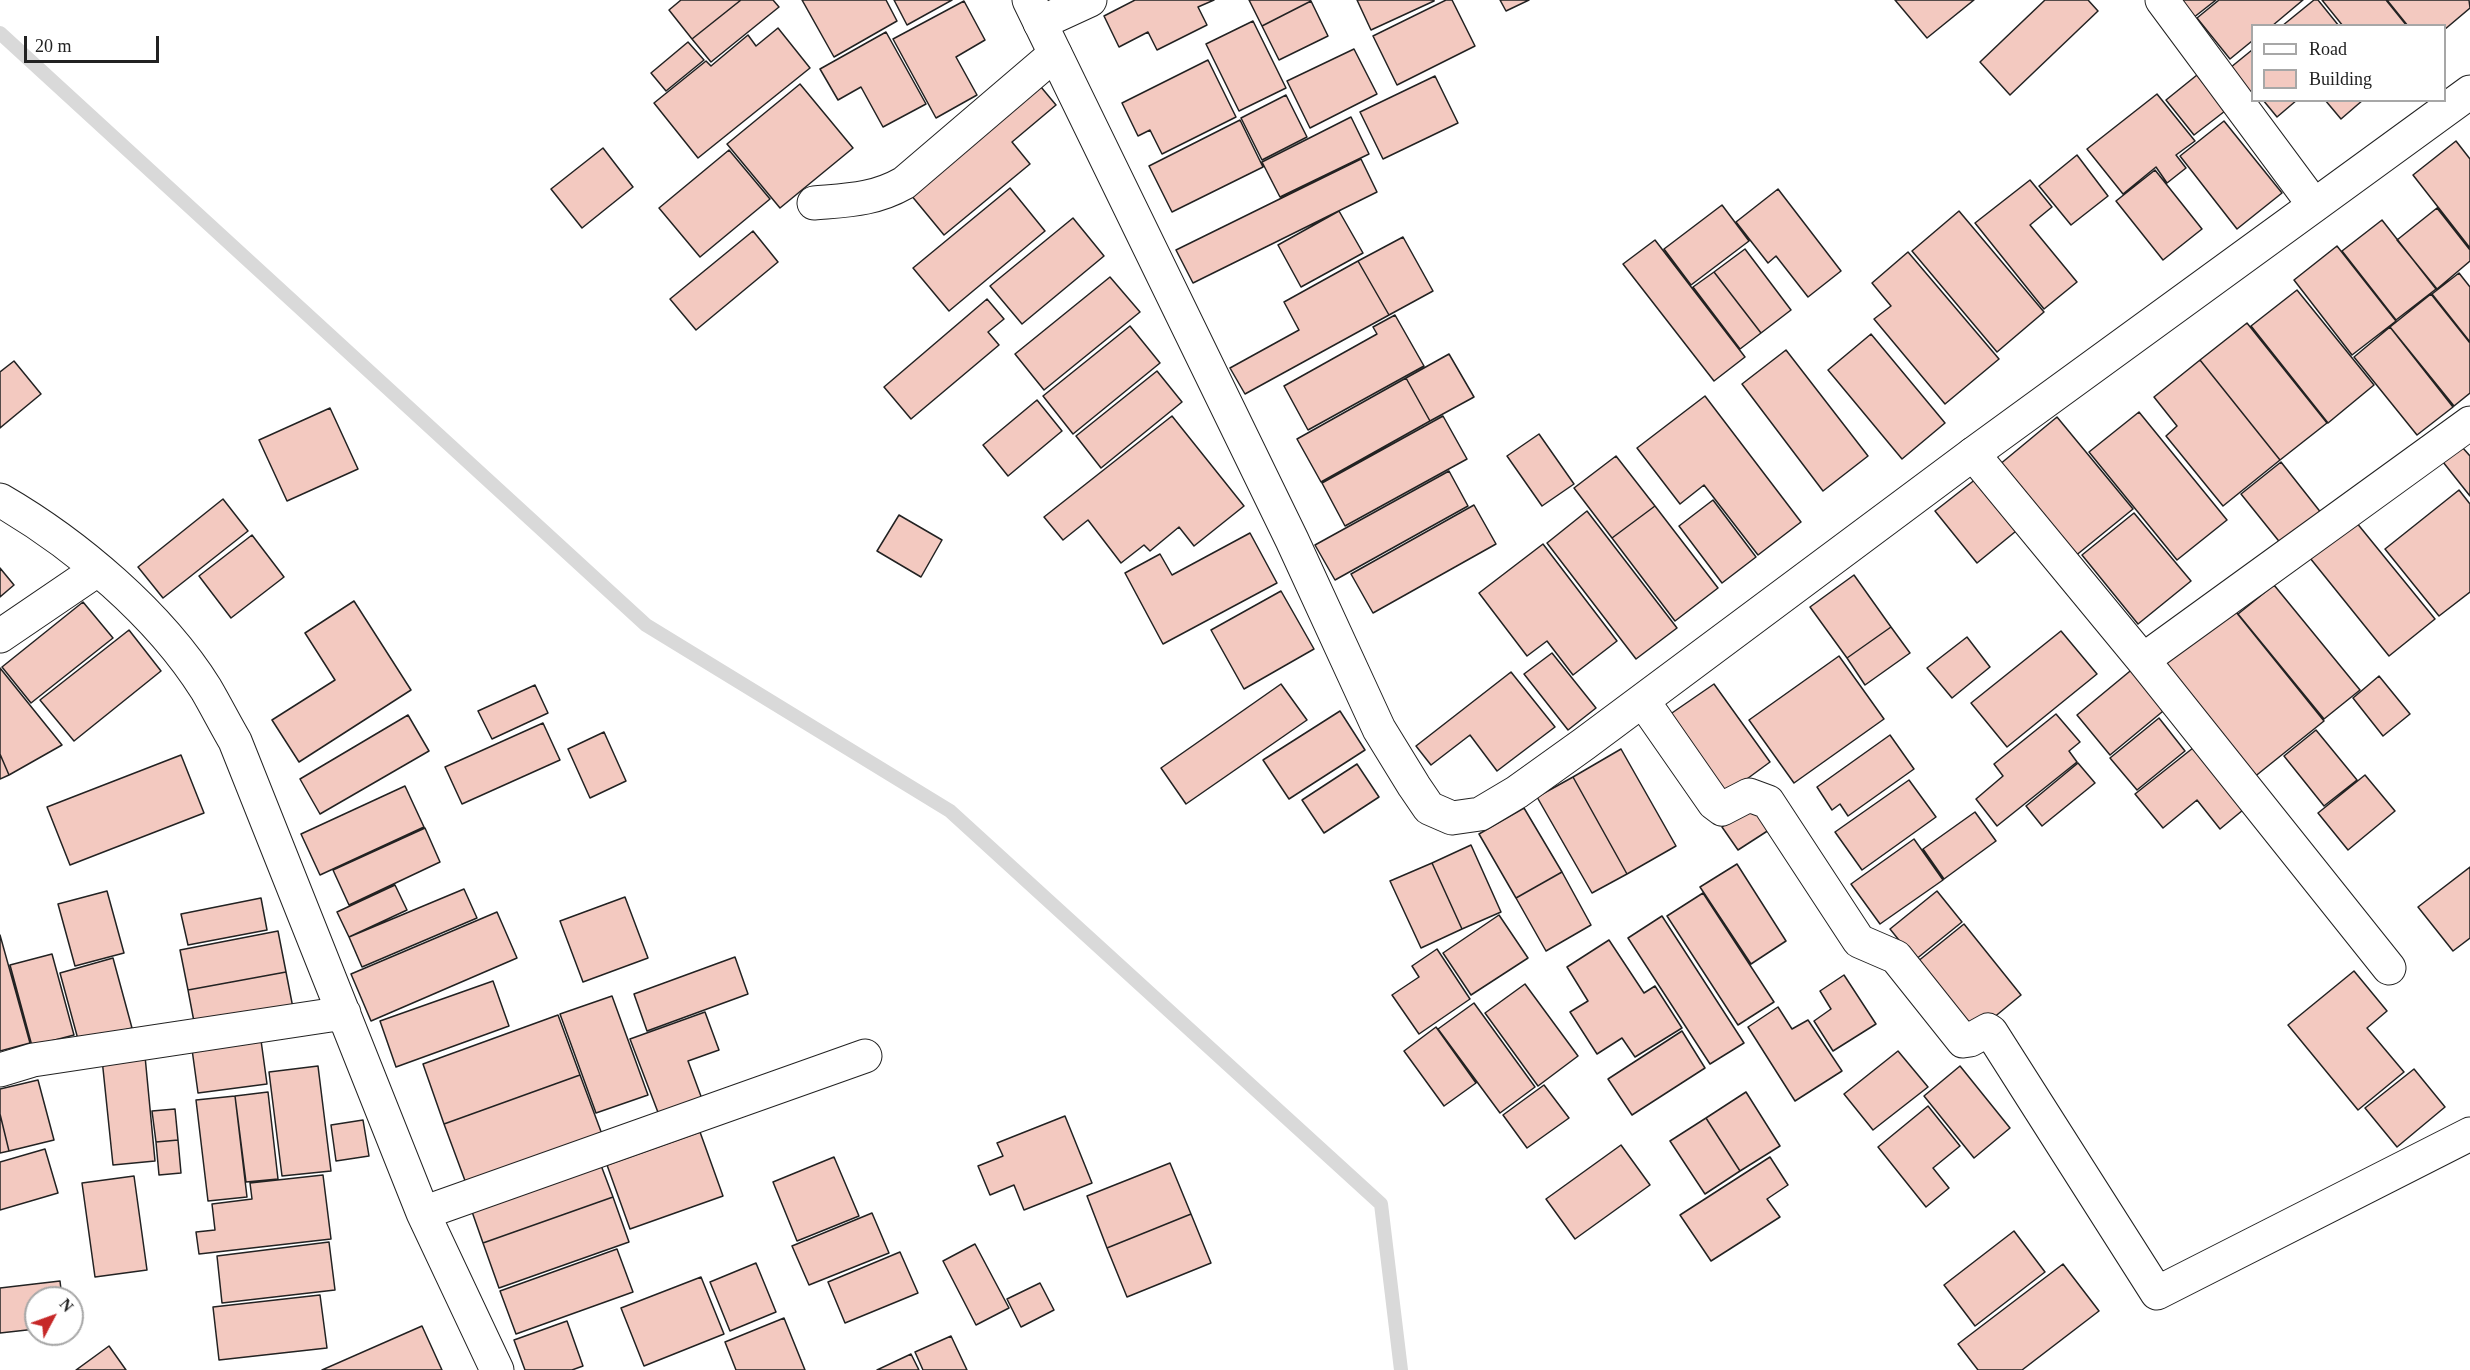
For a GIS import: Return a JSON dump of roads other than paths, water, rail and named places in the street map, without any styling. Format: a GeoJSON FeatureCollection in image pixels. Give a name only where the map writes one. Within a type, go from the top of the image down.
{"type":"FeatureCollection","features":[{"type":"Feature","properties":{"kind":"street"},"geometry":{"type":"LineString","coordinates":[[1090,0],[1035,11],[1292,540],[1379,729],[1429,808],[1452,818],[1480,814],[1517,792],[1973,454],[2470,92]]}},
{"type":"Feature","properties":{"kind":"street"},"geometry":{"type":"LineString","coordinates":[[2162,0],[2314,205]]}},
{"type":"Feature","properties":{"kind":"street"},"geometry":{"type":"LineString","coordinates":[[814,203],[869,198],[886,193],[904,183],[1055,54]]}},
{"type":"Feature","properties":{"kind":"street"},"geometry":{"type":"LineString","coordinates":[[2143,660],[2470,423]]}},
{"type":"Feature","properties":{"kind":"street"},"geometry":{"type":"LineString","coordinates":[[1973,454],[2143,660],[2389,968]]}},
{"type":"Feature","properties":{"kind":"street"},"geometry":{"type":"LineString","coordinates":[[0,500],[48,530],[133,601],[169,640],[210,696],[235,741],[423,1213],[497,1370]]}},
{"type":"Feature","properties":{"kind":"street"},"geometry":{"type":"LineString","coordinates":[[0,636],[97,570]]}},
{"type":"Feature","properties":{"kind":"street"},"geometry":{"type":"LineString","coordinates":[[1643,700],[1714,803],[1722,809],[1749,795],[1768,802],[1858,941],[1896,957],[1963,1041],[1970,1040],[1988,1030],[1991,1032],[2157,1293],[2470,1134]]}},
{"type":"Feature","properties":{"kind":"street"},"geometry":{"type":"LineString","coordinates":[[0,1070],[33,1060],[344,1013]]}},
{"type":"Feature","properties":{"kind":"street"},"geometry":{"type":"LineString","coordinates":[[423,1213],[865,1056]]}},
{"type":"Feature","properties":{"kind":"waterway"},"geometry":{"type":"LineString","coordinates":[[0,33],[646,625],[950,811],[1381,1204],[1401,1370]]}}]}
